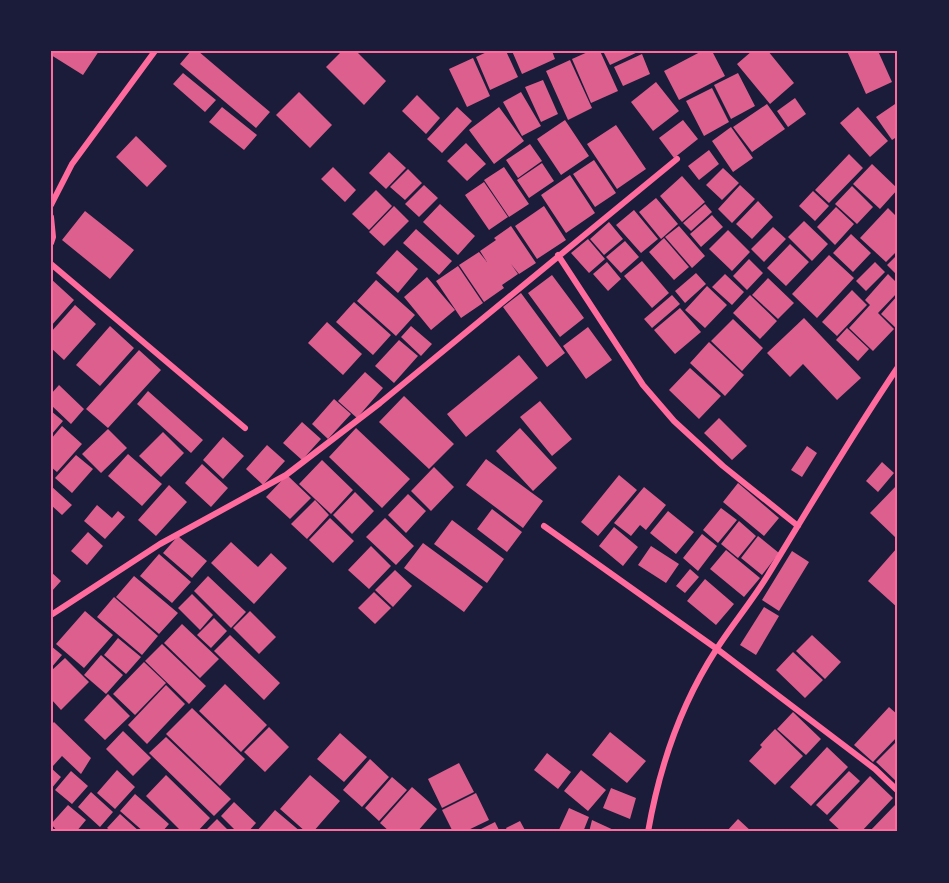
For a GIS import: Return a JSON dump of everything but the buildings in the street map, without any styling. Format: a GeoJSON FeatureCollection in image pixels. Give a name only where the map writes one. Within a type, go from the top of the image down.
{"type":"FeatureCollection","features":[{"type":"Feature","properties":{"kind":"street"},"geometry":{"type":"LineString","coordinates":[[51,205],[72,164],[155,51]]}},
{"type":"Feature","properties":{"kind":"street"},"geometry":{"type":"LineString","coordinates":[[51,615],[160,544],[286,475],[380,403],[677,159]]}},
{"type":"Feature","properties":{"kind":"street"},"geometry":{"type":"LineString","coordinates":[[51,217],[53,237],[51,243]]}},
{"type":"Feature","properties":{"kind":"street"},"geometry":{"type":"LineString","coordinates":[[558,255],[643,385],[674,422],[723,466],[798,526]]}},
{"type":"Feature","properties":{"kind":"street"},"geometry":{"type":"LineString","coordinates":[[51,264],[244,428]]}},
{"type":"Feature","properties":{"kind":"street"},"geometry":{"type":"LineString","coordinates":[[648,832],[660,778],[698,680],[764,582],[898,367]]}},
{"type":"Feature","properties":{"kind":"street"},"geometry":{"type":"LineString","coordinates":[[544,526],[717,649],[875,769],[898,791]]}}]}
